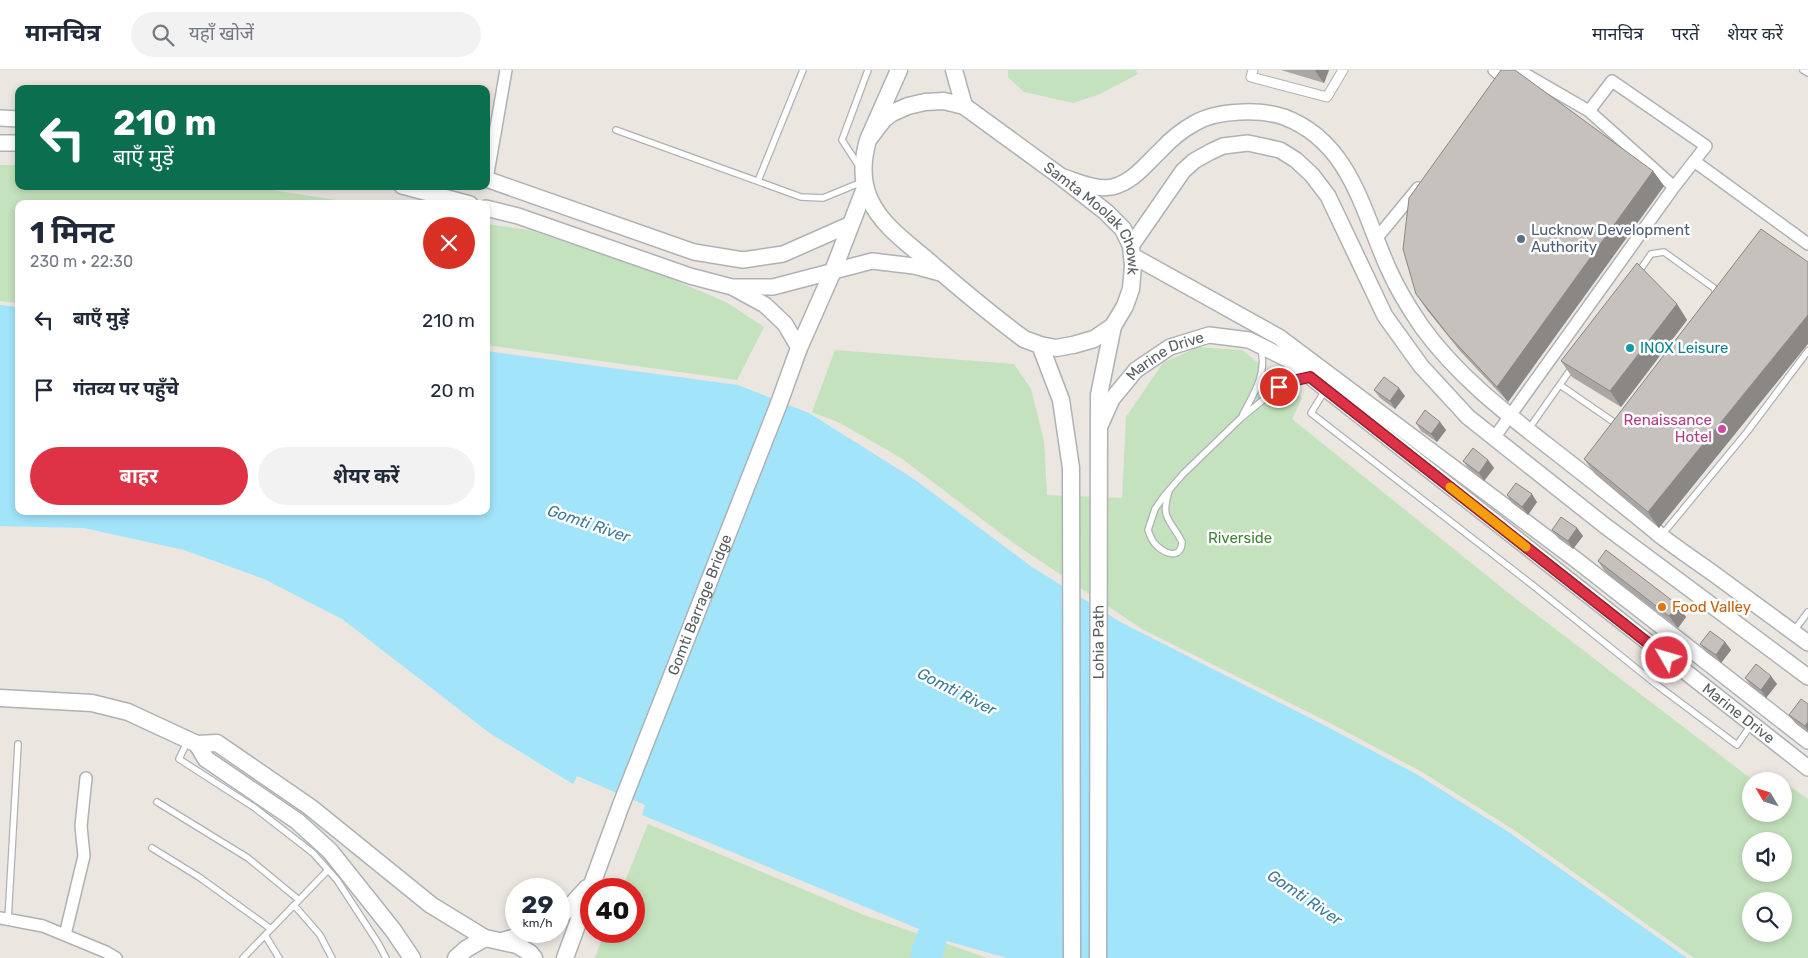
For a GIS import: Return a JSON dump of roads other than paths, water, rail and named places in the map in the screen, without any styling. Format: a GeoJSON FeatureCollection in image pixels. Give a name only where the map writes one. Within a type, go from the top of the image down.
{"type":"FeatureCollection","features":[{"type":"Feature","properties":{"kind":"main road"},"geometry":{"type":"LineString","coordinates":[[868,140],[899,70]]}},
{"type":"Feature","properties":{"kind":"main road"},"geometry":{"type":"LineString","coordinates":[[954,70],[964,106]]}},
{"type":"Feature","properties":{"kind":"main road","name":"Samta Moolak Chowk"},"geometry":{"type":"LineString","coordinates":[[944,101],[964,106],[1060,176],[1106,212],[1122,229],[1132,251],[1131,289],[1125,306],[1113,326],[1094,339],[1073,346],[1056,348],[1040,346],[1024,339],[889,227],[879,214],[864,180],[864,152],[868,140],[884,119],[892,113],[924,102],[944,101]]}},
{"type":"Feature","properties":{"kind":"main road","name":"Gomti Barrage Bridge"},"geometry":{"type":"LineString","coordinates":[[594,878],[799,348],[833,271],[851,224],[864,180]]}},
{"type":"Feature","properties":{"kind":"main road","name":"Lohia Path"},"geometry":{"type":"LineString","coordinates":[[1098,958],[1099,394],[1113,326]]}},
{"type":"Feature","properties":{"kind":"main road","name":"Lohia Path"},"geometry":{"type":"LineString","coordinates":[[1040,346],[1061,400],[1071,468],[1072,958]]}},
{"type":"Feature","properties":{"kind":"main road"},"geometry":{"type":"LineString","coordinates":[[0,698],[92,703],[128,712],[193,742],[217,744],[310,808],[431,905],[484,938],[517,945],[530,953],[534,958]]}},
{"type":"Feature","properties":{"kind":"main road"},"geometry":{"type":"LineString","coordinates":[[193,742],[206,759],[297,821],[330,851],[393,930],[412,958]]}},
{"type":"Feature","properties":{"kind":"main road"},"geometry":{"type":"LineString","coordinates":[[570,907],[580,896]]}},
{"type":"Feature","properties":{"kind":"main road","name":"Gomti Barrage Bridge"},"geometry":{"type":"LineString","coordinates":[[565,958],[580,916]]}},
{"type":"Feature","properties":{"kind":"main road"},"geometry":{"type":"LineString","coordinates":[[456,958],[466,949],[484,938]]}},
{"type":"Feature","properties":{"kind":"street"},"geometry":{"type":"LineString","coordinates":[[490,157],[506,70]]}},
{"type":"Feature","properties":{"kind":"street"},"geometry":{"type":"LineString","coordinates":[[1254,70],[1251,77],[1327,96],[1343,70]]}},
{"type":"Feature","properties":{"kind":"street"},"geometry":{"type":"LineString","coordinates":[[1494,70],[1504,85],[1517,70],[1589,111],[1674,187]]}},
{"type":"Feature","properties":{"kind":"street"},"geometry":{"type":"LineString","coordinates":[[1494,438],[1674,187],[1706,146],[1612,81],[1589,111]]}},
{"type":"Feature","properties":{"kind":"street"},"geometry":{"type":"LineString","coordinates":[[1060,176],[1096,188],[1120,184],[1138,174],[1177,134],[1198,121],[1234,113],[1271,113],[1303,127],[1332,152],[1344,167],[1354,184],[1390,272],[1422,327],[1454,365],[1510,416],[1610,490],[1661,536],[1808,643]]}},
{"type":"Feature","properties":{"kind":"street"},"geometry":{"type":"LineString","coordinates":[[0,118],[15,118]]}},
{"type":"Feature","properties":{"kind":"street"},"geometry":{"type":"LineString","coordinates":[[0,143],[15,143]]}},
{"type":"Feature","properties":{"kind":"street"},"geometry":{"type":"LineString","coordinates":[[1132,251],[1174,182],[1194,161],[1210,152],[1223,146],[1248,143],[1280,150],[1296,160],[1312,175],[1328,196],[1385,316],[1421,366],[1468,417],[1604,525],[1808,677]]}},
{"type":"Feature","properties":{"kind":"street"},"geometry":{"type":"LineString","coordinates":[[1694,161],[1808,244]]}},
{"type":"Feature","properties":{"kind":"street"},"geometry":{"type":"LineString","coordinates":[[1376,239],[1426,179]]}},
{"type":"Feature","properties":{"kind":"street"},"geometry":{"type":"LineString","coordinates":[[490,180],[694,252],[744,260],[782,254],[851,224]]}},
{"type":"Feature","properties":{"kind":"street"},"geometry":{"type":"LineString","coordinates":[[417,190],[455,200]]}},
{"type":"Feature","properties":{"kind":"street"},"geometry":{"type":"LineString","coordinates":[[490,209],[518,216],[690,276],[732,287],[765,305],[785,324],[799,348]]}},
{"type":"Feature","properties":{"kind":"street","name":"Marine Drive"},"geometry":{"type":"LineString","coordinates":[[1132,251],[1279,337],[1576,559],[1808,741]]}},
{"type":"Feature","properties":{"kind":"street"},"geometry":{"type":"LineString","coordinates":[[732,287],[773,287],[872,261],[914,266],[944,274]]}},
{"type":"Feature","properties":{"kind":"street","name":"Marine Drive"},"geometry":{"type":"LineString","coordinates":[[1099,429],[1112,399],[1136,370],[1170,347],[1209,335],[1249,340],[1289,360],[1808,768]]}},
{"type":"Feature","properties":{"kind":"street"},"geometry":{"type":"LineString","coordinates":[[65,935],[84,856],[82,826],[86,778]]}},
{"type":"Feature","properties":{"kind":"street"},"geometry":{"type":"LineString","coordinates":[[4,919],[43,926],[108,956]]}},
{"type":"Feature","properties":{"kind":"lane"},"geometry":{"type":"LineString","coordinates":[[758,181],[803,70]]}},
{"type":"Feature","properties":{"kind":"lane"},"geometry":{"type":"LineString","coordinates":[[616,130],[801,197],[822,198],[864,180],[842,140],[868,70]]}},
{"type":"Feature","properties":{"kind":"lane"},"geometry":{"type":"LineString","coordinates":[[1803,70],[1808,74]]}},
{"type":"Feature","properties":{"kind":"lane"},"geometry":{"type":"LineString","coordinates":[[1634,279],[1651,254],[1664,252],[1714,288],[1718,297],[1712,305]]}},
{"type":"Feature","properties":{"kind":"lane"},"geometry":{"type":"LineString","coordinates":[[1241,418],[1260,380],[1263,361],[1260,346]]}},
{"type":"Feature","properties":{"kind":"lane"},"geometry":{"type":"LineString","coordinates":[[1661,536],[1747,432],[1808,351]]}},
{"type":"Feature","properties":{"kind":"lane"},"geometry":{"type":"LineString","coordinates":[[1528,430],[1577,360]]}},
{"type":"Feature","properties":{"kind":"lane"},"geometry":{"type":"LineString","coordinates":[[1169,491],[1165,504],[1166,515],[1182,542],[1180,550],[1172,555],[1167,554],[1156,546],[1148,530],[1155,509],[1169,491],[1183,474],[1241,418],[1279,387],[1292,381],[1310,377]]}},
{"type":"Feature","properties":{"kind":"lane"},"geometry":{"type":"LineString","coordinates":[[1560,385],[1621,427]]}},
{"type":"Feature","properties":{"kind":"lane"},"geometry":{"type":"LineString","coordinates":[[1326,390],[1311,413],[1541,591],[1657,685],[1737,745],[1752,724]]}},
{"type":"Feature","properties":{"kind":"lane"},"geometry":{"type":"LineString","coordinates":[[1615,434],[1626,419]]}},
{"type":"Feature","properties":{"kind":"lane"},"geometry":{"type":"LineString","coordinates":[[1686,491],[1693,496]]}},
{"type":"Feature","properties":{"kind":"lane"},"geometry":{"type":"LineString","coordinates":[[1794,632],[1808,612]]}},
{"type":"Feature","properties":{"kind":"lane"},"geometry":{"type":"LineString","coordinates":[[193,742],[179,759],[255,808],[313,853],[347,896],[386,958]]}},
{"type":"Feature","properties":{"kind":"lane"},"geometry":{"type":"LineString","coordinates":[[4,919],[18,744]]}},
{"type":"Feature","properties":{"kind":"lane"},"geometry":{"type":"LineString","coordinates":[[157,802],[248,858],[299,900]]}},
{"type":"Feature","properties":{"kind":"lane"},"geometry":{"type":"LineString","coordinates":[[152,848],[199,877],[270,929]]}},
{"type":"Feature","properties":{"kind":"lane"},"geometry":{"type":"LineString","coordinates":[[243,958],[328,870]]}},
{"type":"Feature","properties":{"kind":"lane"},"geometry":{"type":"LineString","coordinates":[[294,905],[320,935],[332,958]]}},
{"type":"Feature","properties":{"kind":"lane"},"geometry":{"type":"LineString","coordinates":[[265,935],[279,958]]}},
{"type":"Feature","properties":{"kind":"water","name":"Gomti River"},"geometry":{"type":"Polygon","coordinates":[[[0,305],[15,307],[15,515],[490,515],[490,352],[738,385],[809,413],[914,479],[1032,567],[1122,623],[1324,725],[1418,775],[1507,831],[1687,958],[1007,958],[947,941],[942,958],[911,958],[911,950],[919,929],[642,815],[645,805],[577,776],[573,784],[491,734],[342,619],[264,579],[184,550],[84,528],[0,526],[0,305]]]}},
{"type":"Feature","properties":{"kind":"place","name":"Lucknow Development Authority"},"geometry":{"type":"Point","coordinates":[1521,239]}},
{"type":"Feature","properties":{"kind":"place","name":"INOX Leisure"},"geometry":{"type":"Point","coordinates":[1630,348]}},
{"type":"Feature","properties":{"kind":"place","name":"Renaissance Hotel"},"geometry":{"type":"Point","coordinates":[1722,429]}},
{"type":"Feature","properties":{"kind":"place","name":"Food Valley"},"geometry":{"type":"Point","coordinates":[1662,607]}},
{"type":"Feature","properties":{"kind":"park label","name":"Riverside"},"geometry":{"type":"Point","coordinates":[1240,538]}}]}
